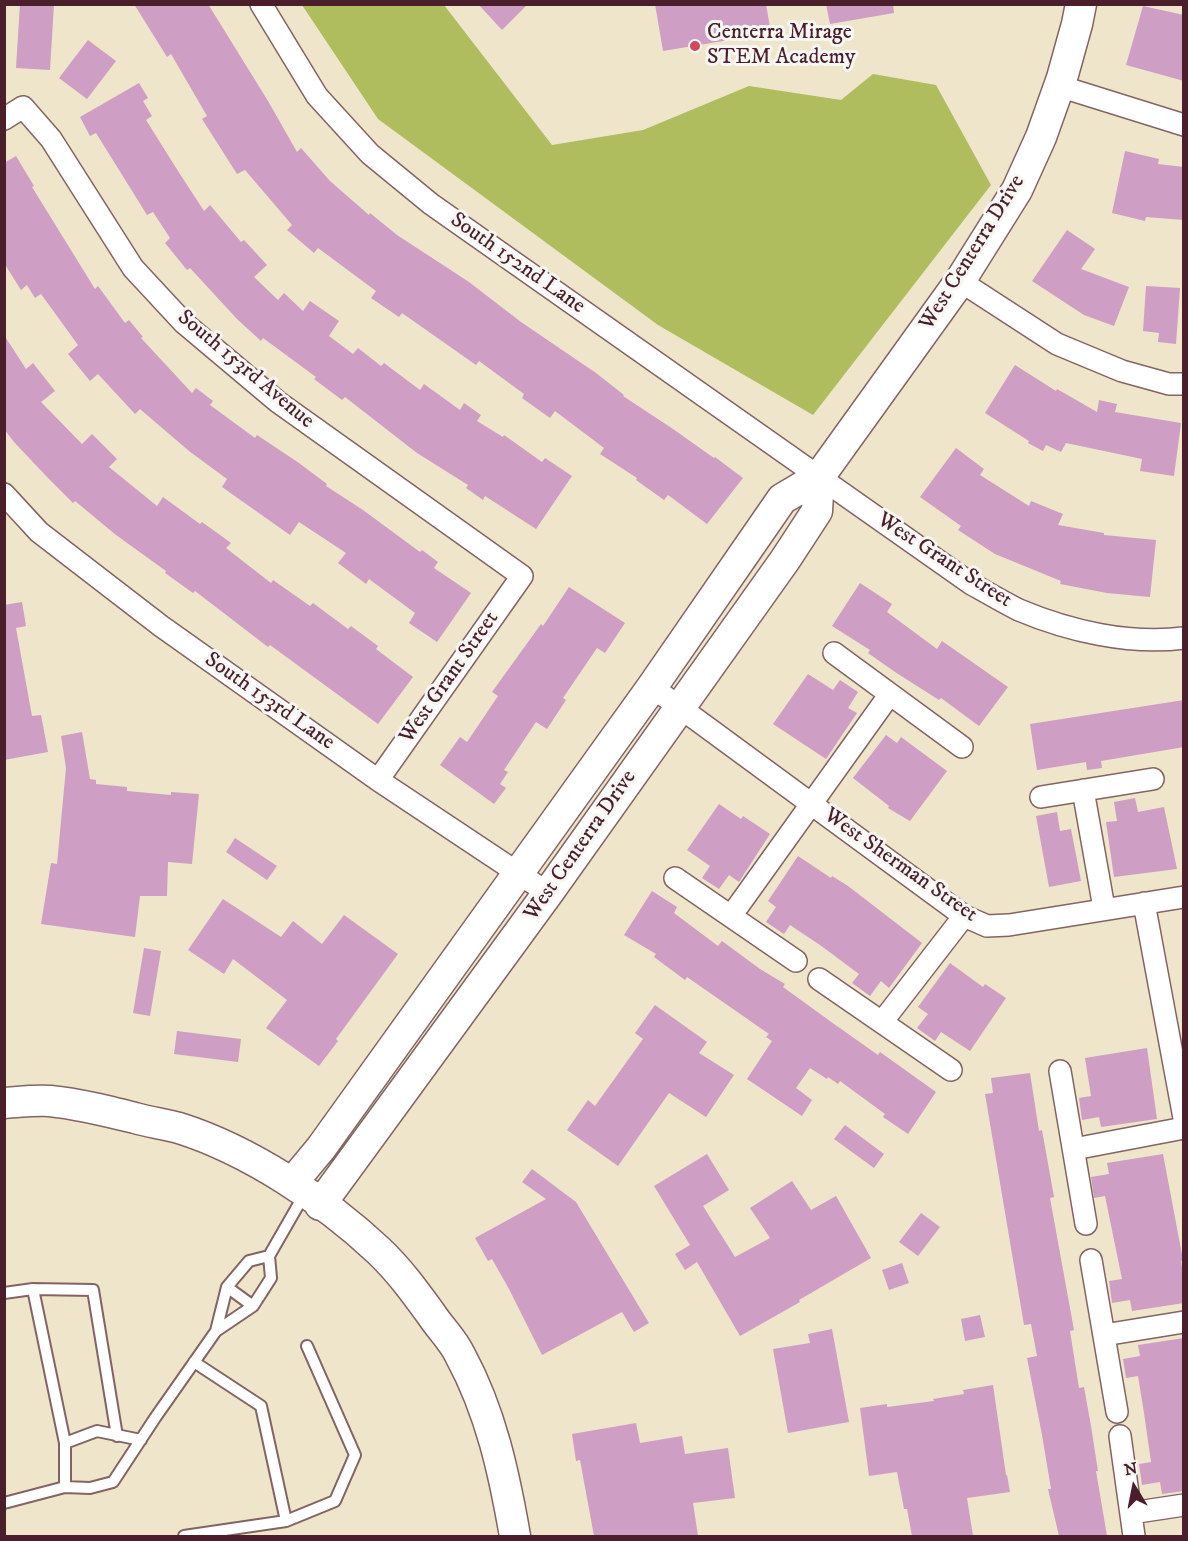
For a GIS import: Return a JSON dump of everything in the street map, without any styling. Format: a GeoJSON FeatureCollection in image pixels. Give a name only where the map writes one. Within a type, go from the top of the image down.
{"type":"FeatureCollection","features":[{"type":"Feature","properties":{"kind":"street","name":"South 152nd Lane"},"geometry":{"type":"LineString","coordinates":[[261,4],[317,96],[370,154],[431,204],[819,477]]}},
{"type":"Feature","properties":{"kind":"street","name":"West Centerra Drive"},"geometry":{"type":"LineString","coordinates":[[306,1194],[321,1148],[520,873],[782,499],[819,477],[960,281],[1017,190],[1041,137],[1059,86],[1081,4]]}},
{"type":"Feature","properties":{"kind":"street"},"geometry":{"type":"LineString","coordinates":[[1059,86],[1184,125]]}},
{"type":"Feature","properties":{"kind":"street","name":"South 153rd Avenue"},"geometry":{"type":"LineString","coordinates":[[4,119],[23,107],[51,139],[133,268],[184,323],[278,402],[522,576]]}},
{"type":"Feature","properties":{"kind":"street"},"geometry":{"type":"LineString","coordinates":[[960,281],[1056,344],[1122,371],[1169,384],[1184,384]]}},
{"type":"Feature","properties":{"kind":"street","name":"West Centerra Drive"},"geometry":{"type":"LineString","coordinates":[[306,1194],[548,893],[785,560],[817,511],[819,477]]}},
{"type":"Feature","properties":{"kind":"street","name":"West Grant Street"},"geometry":{"type":"LineString","coordinates":[[819,477],[970,583],[1019,610],[1112,637],[1169,640],[1184,638]]}},
{"type":"Feature","properties":{"kind":"street","name":"South 153rd Lane"},"geometry":{"type":"LineString","coordinates":[[4,494],[39,532],[161,626],[378,780],[548,893]]}},
{"type":"Feature","properties":{"kind":"street","name":"West Grant Street"},"geometry":{"type":"LineString","coordinates":[[378,780],[522,576]]}},
{"type":"Feature","properties":{"kind":"street"},"geometry":{"type":"LineString","coordinates":[[834,653],[962,747]]}},
{"type":"Feature","properties":{"kind":"street","name":"West Sherman Street"},"geometry":{"type":"LineString","coordinates":[[652,687],[964,916],[987,926],[1009,925],[1184,897]]}},
{"type":"Feature","properties":{"kind":"street"},"geometry":{"type":"LineString","coordinates":[[731,916],[890,694]]}},
{"type":"Feature","properties":{"kind":"street"},"geometry":{"type":"LineString","coordinates":[[1041,797],[1153,779]]}},
{"type":"Feature","properties":{"kind":"street"},"geometry":{"type":"LineString","coordinates":[[1083,790],[1104,908]]}},
{"type":"Feature","properties":{"kind":"street"},"geometry":{"type":"LineString","coordinates":[[675,878],[796,961]]}},
{"type":"Feature","properties":{"kind":"street"},"geometry":{"type":"LineString","coordinates":[[1144,903],[1175,1032],[1184,1118]]}},
{"type":"Feature","properties":{"kind":"street"},"geometry":{"type":"LineString","coordinates":[[882,1022],[964,916]]}},
{"type":"Feature","properties":{"kind":"street"},"geometry":{"type":"LineString","coordinates":[[819,979],[951,1070]]}},
{"type":"Feature","properties":{"kind":"street"},"geometry":{"type":"LineString","coordinates":[[1060,1071],[1086,1224]]}},
{"type":"Feature","properties":{"kind":"street"},"geometry":{"type":"LineString","coordinates":[[4,1103],[49,1101],[96,1108],[178,1128],[229,1148],[306,1194],[341,1219],[408,1282],[459,1352],[478,1390],[493,1431],[507,1488],[515,1536]]}},
{"type":"Feature","properties":{"kind":"street"},"geometry":{"type":"LineString","coordinates":[[1074,1149],[1184,1128]]}},
{"type":"Feature","properties":{"kind":"street"},"geometry":{"type":"LineString","coordinates":[[1091,1260],[1117,1412]]}},
{"type":"Feature","properties":{"kind":"street"},"geometry":{"type":"LineString","coordinates":[[1104,1335],[1184,1322]]}},
{"type":"Feature","properties":{"kind":"street"},"geometry":{"type":"LineString","coordinates":[[1120,1436],[1134,1536]]}},
{"type":"Feature","properties":{"kind":"street"},"geometry":{"type":"LineString","coordinates":[[1131,1513],[1184,1505]]}},
{"type":"Feature","properties":{"kind":"lane"},"geometry":{"type":"LineString","coordinates":[[4,1503],[65,1487],[90,1488],[113,1482],[216,1331],[253,1306],[271,1278],[269,1256],[306,1194]]}},
{"type":"Feature","properties":{"kind":"lane"},"geometry":{"type":"LineString","coordinates":[[216,1331],[227,1287],[249,1261],[269,1256]]}},
{"type":"Feature","properties":{"kind":"lane"},"geometry":{"type":"LineString","coordinates":[[227,1287],[253,1306]]}},
{"type":"Feature","properties":{"kind":"lane"},"geometry":{"type":"LineString","coordinates":[[4,1293],[33,1289],[93,1290],[117,1436]]}},
{"type":"Feature","properties":{"kind":"lane"},"geometry":{"type":"LineString","coordinates":[[33,1289],[65,1443],[65,1487]]}},
{"type":"Feature","properties":{"kind":"lane"},"geometry":{"type":"LineString","coordinates":[[184,1536],[286,1521],[335,1501],[355,1455],[307,1346]]}},
{"type":"Feature","properties":{"kind":"lane"},"geometry":{"type":"LineString","coordinates":[[194,1362],[261,1406],[286,1521]]}},
{"type":"Feature","properties":{"kind":"lane"},"geometry":{"type":"LineString","coordinates":[[65,1443],[97,1431],[141,1440]]}},
{"type":"Feature","properties":{"kind":"green space"},"geometry":{"type":"Polygon","coordinates":[[[302,5],[444,5],[552,145],[643,130],[749,86],[841,100],[873,74],[936,85],[991,185],[813,415],[658,325],[378,119],[302,5]]]}},
{"type":"Feature","properties":{"kind":"building"},"geometry":{"type":"Polygon","coordinates":[[[20,4],[54,4],[50,70],[16,68],[20,4]]]}},
{"type":"Feature","properties":{"kind":"building"},"geometry":{"type":"Polygon","coordinates":[[[134,4],[208,4],[297,152],[301,148],[330,181],[369,215],[370,213],[397,235],[469,282],[521,322],[596,373],[623,396],[743,478],[707,524],[668,495],[664,500],[636,480],[637,478],[600,454],[604,448],[555,411],[550,418],[522,398],[524,394],[479,361],[476,365],[402,313],[399,317],[371,298],[376,291],[318,248],[314,253],[287,230],[292,225],[245,170],[237,174],[202,119],[207,116],[171,54],[167,57],[134,4]]]}},
{"type":"Feature","properties":{"kind":"building"},"geometry":{"type":"Polygon","coordinates":[[[478,4],[528,4],[502,30],[478,4]]]}},
{"type":"Feature","properties":{"kind":"building"},"geometry":{"type":"Polygon","coordinates":[[[655,4],[766,4],[771,33],[663,51],[655,4]]]}},
{"type":"Feature","properties":{"kind":"building"},"geometry":{"type":"Polygon","coordinates":[[[826,4],[893,4],[894,13],[830,24],[826,4]]]}},
{"type":"Feature","properties":{"kind":"building"},"geometry":{"type":"Polygon","coordinates":[[[1143,6],[1184,15],[1184,81],[1126,65],[1143,6]]]}},
{"type":"Feature","properties":{"kind":"building"},"geometry":{"type":"Polygon","coordinates":[[[88,40],[116,61],[87,99],[59,78],[88,40]]]}},
{"type":"Feature","properties":{"kind":"building"},"geometry":{"type":"Polygon","coordinates":[[[139,83],[148,98],[143,101],[152,116],[146,120],[178,171],[204,211],[210,205],[241,242],[244,240],[267,265],[254,277],[278,300],[284,293],[303,311],[310,301],[339,321],[329,336],[353,354],[358,348],[381,366],[384,363],[420,390],[424,384],[460,410],[464,403],[481,415],[477,421],[503,437],[504,435],[542,462],[545,458],[572,476],[536,529],[485,496],[483,500],[466,488],[468,485],[417,453],[345,397],[342,400],[314,379],[316,377],[263,338],[261,341],[237,319],[190,268],[187,270],[165,243],[170,238],[153,212],[147,215],[96,133],[90,136],[80,117],[139,83]]]}},
{"type":"Feature","properties":{"kind":"building"},"geometry":{"type":"Polygon","coordinates":[[[1125,151],[1159,159],[1158,164],[1184,167],[1184,220],[1146,217],[1145,221],[1112,213],[1125,151]]]}},
{"type":"Feature","properties":{"kind":"building"},"geometry":{"type":"Polygon","coordinates":[[[16,156],[34,186],[32,187],[95,289],[98,286],[125,323],[129,320],[143,337],[141,338],[192,393],[196,388],[213,401],[210,405],[255,438],[257,435],[299,463],[327,484],[326,486],[420,552],[422,550],[438,562],[434,568],[471,593],[437,642],[409,623],[415,613],[369,579],[366,584],[338,563],[346,553],[299,522],[290,535],[222,487],[227,479],[189,451],[140,409],[135,414],[98,374],[90,381],[68,354],[78,345],[41,294],[35,298],[27,285],[21,290],[4,263],[4,163],[16,156]]]}},
{"type":"Feature","properties":{"kind":"building"},"geometry":{"type":"Polygon","coordinates":[[[1067,230],[1095,249],[1081,269],[1129,287],[1114,326],[1084,315],[1032,281],[1067,230]]]}},
{"type":"Feature","properties":{"kind":"building"},"geometry":{"type":"Polygon","coordinates":[[[1146,286],[1180,288],[1176,344],[1158,342],[1159,333],[1143,331],[1146,286]]]}},
{"type":"Feature","properties":{"kind":"building"},"geometry":{"type":"Polygon","coordinates":[[[4,335],[26,369],[33,363],[55,391],[41,402],[82,444],[92,434],[117,459],[109,467],[157,506],[163,497],[200,524],[202,522],[231,543],[226,548],[271,583],[273,580],[310,606],[313,603],[348,629],[351,626],[378,646],[376,649],[413,677],[378,724],[270,645],[268,647],[195,591],[193,593],[165,573],[166,571],[116,535],[75,501],[73,503],[48,478],[4,429],[4,335]]]}},
{"type":"Feature","properties":{"kind":"building"},"geometry":{"type":"Polygon","coordinates":[[[1015,365],[1056,391],[1057,389],[1097,412],[1099,400],[1117,404],[1115,412],[1181,423],[1174,476],[1140,471],[1142,459],[1066,443],[1061,452],[1046,445],[1043,451],[985,413],[1015,365]]]}},
{"type":"Feature","properties":{"kind":"building"},"geometry":{"type":"Polygon","coordinates":[[[956,448],[984,469],[980,475],[1029,506],[1031,501],[1063,514],[1058,525],[1104,533],[1104,535],[1156,540],[1150,597],[1107,593],[1060,584],[1061,581],[995,554],[958,530],[961,526],[920,497],[956,448]]]}},
{"type":"Feature","properties":{"kind":"building"},"geometry":{"type":"Polygon","coordinates":[[[860,583],[892,604],[887,612],[937,649],[942,641],[1008,687],[979,726],[941,698],[939,700],[895,672],[868,653],[870,650],[832,626],[860,583]]]}},
{"type":"Feature","properties":{"kind":"building"},"geometry":{"type":"Polygon","coordinates":[[[569,587],[625,623],[605,653],[597,648],[563,698],[566,700],[547,729],[536,722],[504,770],[508,772],[500,784],[506,788],[494,804],[440,765],[460,737],[467,742],[498,696],[492,692],[541,624],[543,626],[569,587]]]}},
{"type":"Feature","properties":{"kind":"building"},"geometry":{"type":"Polygon","coordinates":[[[22,602],[26,626],[16,628],[32,716],[41,715],[48,752],[4,760],[4,605],[22,602]]]}},
{"type":"Feature","properties":{"kind":"building"},"geometry":{"type":"Polygon","coordinates":[[[808,674],[833,690],[840,680],[858,692],[848,708],[857,713],[826,759],[773,724],[808,674]]]}},
{"type":"Feature","properties":{"kind":"building"},"geometry":{"type":"Polygon","coordinates":[[[1184,700],[1184,747],[1101,761],[1102,768],[1087,770],[1086,762],[1037,770],[1030,724],[1184,700]]]}},
{"type":"Feature","properties":{"kind":"building"},"geometry":{"type":"Polygon","coordinates":[[[82,732],[90,779],[96,780],[96,784],[127,787],[127,791],[171,795],[171,792],[199,794],[192,864],[168,862],[167,896],[140,896],[135,937],[41,924],[51,863],[57,864],[66,768],[61,736],[82,732]]]}},
{"type":"Feature","properties":{"kind":"building"},"geometry":{"type":"Polygon","coordinates":[[[886,735],[897,743],[901,737],[947,771],[910,821],[888,808],[889,806],[853,778],[886,735]]]}},
{"type":"Feature","properties":{"kind":"building"},"geometry":{"type":"Polygon","coordinates":[[[1135,798],[1138,812],[1164,807],[1177,869],[1114,877],[1106,822],[1117,821],[1114,802],[1135,798]]]}},
{"type":"Feature","properties":{"kind":"building"},"geometry":{"type":"Polygon","coordinates":[[[719,804],[741,819],[743,816],[770,834],[739,882],[729,875],[719,889],[702,878],[710,866],[687,850],[719,804]]]}},
{"type":"Feature","properties":{"kind":"building"},"geometry":{"type":"Polygon","coordinates":[[[1057,812],[1060,831],[1071,829],[1081,881],[1049,887],[1036,816],[1057,812]]]}},
{"type":"Feature","properties":{"kind":"building"},"geometry":{"type":"Polygon","coordinates":[[[235,838],[277,866],[267,880],[226,852],[235,838]]]}},
{"type":"Feature","properties":{"kind":"building"},"geometry":{"type":"Polygon","coordinates":[[[798,856],[831,878],[832,876],[848,886],[922,943],[889,988],[881,981],[870,996],[852,983],[859,974],[820,945],[790,925],[784,934],[766,922],[776,907],[768,901],[798,856]]]}},
{"type":"Feature","properties":{"kind":"building"},"geometry":{"type":"Polygon","coordinates":[[[652,891],[677,907],[674,913],[718,946],[722,941],[785,984],[783,987],[834,1024],[878,1055],[880,1052],[936,1092],[908,1134],[883,1117],[885,1114],[840,1081],[838,1084],[810,1068],[796,1088],[812,1100],[802,1116],[747,1079],[772,1041],[766,1037],[769,1034],[687,977],[685,980],[654,957],[656,954],[624,935],[652,891]]]}},
{"type":"Feature","properties":{"kind":"building"},"geometry":{"type":"Polygon","coordinates":[[[223,899],[281,937],[293,921],[322,944],[344,915],[398,954],[319,1066],[266,1028],[287,1000],[233,959],[224,974],[188,950],[223,899]]]}},
{"type":"Feature","properties":{"kind":"building"},"geometry":{"type":"Polygon","coordinates":[[[144,948],[161,951],[150,1016],[133,1013],[144,948]]]}},
{"type":"Feature","properties":{"kind":"building"},"geometry":{"type":"Polygon","coordinates":[[[950,963],[983,987],[985,984],[1006,998],[970,1051],[941,1032],[935,1041],[917,1028],[928,1014],[918,1007],[950,963]]]}},
{"type":"Feature","properties":{"kind":"building"},"geometry":{"type":"Polygon","coordinates":[[[655,1005],[707,1042],[699,1053],[734,1075],[706,1117],[669,1093],[618,1166],[567,1130],[588,1100],[595,1106],[643,1039],[635,1033],[655,1005]]]}},
{"type":"Feature","properties":{"kind":"building"},"geometry":{"type":"Polygon","coordinates":[[[177,1031],[241,1039],[238,1062],[174,1054],[177,1031]]]}},
{"type":"Feature","properties":{"kind":"building"},"geometry":{"type":"Polygon","coordinates":[[[1147,1048],[1157,1119],[1101,1127],[1099,1117],[1082,1120],[1079,1098],[1091,1096],[1085,1058],[1147,1048]]]}},
{"type":"Feature","properties":{"kind":"building"},"geometry":{"type":"Polygon","coordinates":[[[1030,1073],[1039,1131],[1042,1130],[1054,1197],[1050,1198],[1074,1330],[1070,1331],[1079,1388],[1084,1387],[1107,1536],[1059,1536],[1048,1489],[1051,1489],[1027,1358],[1037,1356],[1031,1324],[1024,1325],[985,1094],[993,1093],[991,1078],[1030,1073]]]}},
{"type":"Feature","properties":{"kind":"building"},"geometry":{"type":"Polygon","coordinates":[[[845,1125],[884,1154],[874,1168],[834,1139],[845,1125]]]}},
{"type":"Feature","properties":{"kind":"building"},"geometry":{"type":"Polygon","coordinates":[[[707,1154],[729,1190],[703,1206],[735,1257],[770,1238],[750,1208],[792,1181],[811,1210],[836,1196],[871,1258],[740,1336],[697,1262],[685,1270],[675,1254],[690,1245],[654,1186],[707,1154]]]}},
{"type":"Feature","properties":{"kind":"building"},"geometry":{"type":"Polygon","coordinates":[[[1163,1154],[1183,1260],[1181,1261],[1184,1303],[1132,1311],[1130,1300],[1112,1303],[1109,1281],[1122,1279],[1105,1196],[1094,1198],[1091,1177],[1109,1174],[1107,1163],[1163,1154]]]}},
{"type":"Feature","properties":{"kind":"building"},"geometry":{"type":"Polygon","coordinates":[[[532,1169],[576,1202],[649,1323],[634,1332],[622,1312],[542,1355],[492,1259],[488,1261],[475,1238],[546,1199],[522,1182],[532,1169]]]}},
{"type":"Feature","properties":{"kind":"building"},"geometry":{"type":"Polygon","coordinates":[[[921,1213],[940,1227],[918,1256],[899,1242],[921,1213]]]}},
{"type":"Feature","properties":{"kind":"building"},"geometry":{"type":"Polygon","coordinates":[[[902,1263],[909,1283],[889,1290],[882,1270],[902,1263]]]}},
{"type":"Feature","properties":{"kind":"building"},"geometry":{"type":"Polygon","coordinates":[[[980,1315],[985,1337],[965,1341],[961,1319],[980,1315]]]}},
{"type":"Feature","properties":{"kind":"building"},"geometry":{"type":"Polygon","coordinates":[[[832,1329],[849,1422],[788,1433],[773,1349],[810,1343],[808,1334],[832,1329]]]}},
{"type":"Feature","properties":{"kind":"building"},"geometry":{"type":"Polygon","coordinates":[[[1184,1338],[1184,1491],[1162,1494],[1160,1482],[1142,1485],[1139,1464],[1151,1462],[1144,1413],[1138,1376],[1126,1378],[1123,1359],[1140,1356],[1138,1345],[1184,1338]]]}},
{"type":"Feature","properties":{"kind":"building"},"geometry":{"type":"Polygon","coordinates":[[[993,1385],[1010,1492],[967,1498],[973,1536],[912,1536],[897,1472],[869,1476],[860,1408],[934,1401],[933,1399],[964,1394],[963,1390],[993,1385]]]}},
{"type":"Feature","properties":{"kind":"building"},"geometry":{"type":"Polygon","coordinates":[[[636,1423],[640,1443],[682,1436],[685,1454],[728,1448],[735,1498],[693,1503],[698,1536],[594,1536],[580,1460],[576,1461],[572,1434],[636,1423]]]}},
{"type":"Feature","properties":{"kind":"place","name":"Centerra Mirage STEM Academy"},"geometry":{"type":"Point","coordinates":[695,46]}}]}
